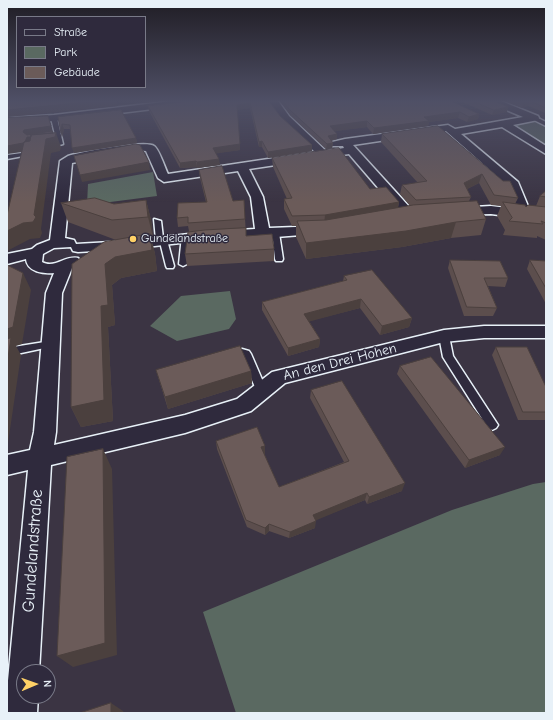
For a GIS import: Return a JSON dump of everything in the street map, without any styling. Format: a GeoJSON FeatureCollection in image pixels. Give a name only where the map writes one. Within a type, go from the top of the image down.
{"type":"FeatureCollection","features":[{"type":"Feature","properties":{"kind":"street"},"geometry":{"type":"LineString","coordinates":[[303,135],[319,150]]}},
{"type":"Feature","properties":{"kind":"street"},"geometry":{"type":"LineString","coordinates":[[57,243],[66,161],[72,158],[137,147],[150,148],[164,178],[242,167],[319,150],[412,135]]}},
{"type":"Feature","properties":{"kind":"street"},"geometry":{"type":"LineString","coordinates":[[456,135],[514,185],[524,213]]}},
{"type":"Feature","properties":{"kind":"street"},"geometry":{"type":"LineString","coordinates":[[519,135],[546,151]]}},
{"type":"Feature","properties":{"kind":"street"},"geometry":{"type":"LineString","coordinates":[[349,146],[403,216],[424,214]]}},
{"type":"Feature","properties":{"kind":"street"},"geometry":{"type":"LineString","coordinates":[[242,167],[257,197],[269,234]]}},
{"type":"Feature","properties":{"kind":"street"},"geometry":{"type":"LineString","coordinates":[[446,212],[491,210],[546,217]]}},
{"type":"Feature","properties":{"kind":"street"},"geometry":{"type":"LineString","coordinates":[[7,265],[72,258],[129,245],[162,240],[269,234],[339,228]]}},
{"type":"Feature","properties":{"kind":"street"},"geometry":{"type":"LineString","coordinates":[[39,261],[44,248],[57,243],[69,244],[72,258]]}},
{"type":"Feature","properties":{"kind":"street","name":"Gundelandstraße"},"geometry":{"type":"LineString","coordinates":[[21,713],[40,458],[45,432],[54,293],[72,258]]}},
{"type":"Feature","properties":{"kind":"street"},"geometry":{"type":"LineString","coordinates":[[7,259],[39,261]]}},
{"type":"Feature","properties":{"kind":"street","name":"Gundelandstraße"},"geometry":{"type":"LineString","coordinates":[[39,261],[54,293]]}},
{"type":"Feature","properties":{"kind":"street","name":"An den Drei Hohen"},"geometry":{"type":"LineString","coordinates":[[7,465],[185,424],[244,405],[262,391],[268,384],[279,377],[444,336],[484,332],[546,332]]}},
{"type":"Feature","properties":{"kind":"lane"},"geometry":{"type":"LineString","coordinates":[[46,146],[60,144],[57,135],[50,136]]}},
{"type":"Feature","properties":{"kind":"lane"},"geometry":{"type":"LineString","coordinates":[[7,158],[32,153],[32,148],[39,147]]}},
{"type":"Feature","properties":{"kind":"lane"},"geometry":{"type":"LineString","coordinates":[[157,221],[170,266]]}},
{"type":"Feature","properties":{"kind":"lane"},"geometry":{"type":"LineString","coordinates":[[269,234],[279,259]]}},
{"type":"Feature","properties":{"kind":"lane"},"geometry":{"type":"LineString","coordinates":[[184,264],[185,238]]}},
{"type":"Feature","properties":{"kind":"lane"},"geometry":{"type":"LineString","coordinates":[[444,336],[448,357],[492,425]]}},
{"type":"Feature","properties":{"kind":"lane"},"geometry":{"type":"LineString","coordinates":[[7,352],[51,344]]}},
{"type":"Feature","properties":{"kind":"lane"},"geometry":{"type":"LineString","coordinates":[[242,353],[246,354],[262,391]]}},
{"type":"Feature","properties":{"kind":"green space"},"geometry":{"type":"Polygon","coordinates":[[[527,135],[546,135],[546,147],[527,135]]]}},
{"type":"Feature","properties":{"kind":"green space"},"geometry":{"type":"Polygon","coordinates":[[[153,172],[157,196],[87,205],[88,184],[153,172]]]}},
{"type":"Feature","properties":{"kind":"green space"},"geometry":{"type":"Polygon","coordinates":[[[230,291],[236,319],[229,329],[177,341],[150,326],[181,296],[230,291]]]}},
{"type":"Feature","properties":{"kind":"green space"},"geometry":{"type":"Polygon","coordinates":[[[546,482],[546,713],[236,713],[203,612],[452,510],[533,484],[546,482]]]}},
{"type":"Feature","properties":{"kind":"building"},"geometry":{"type":"Polygon","coordinates":[[[7,135],[35,135],[27,137],[23,143],[7,146],[7,135]]]}},
{"type":"Feature","properties":{"kind":"building"},"geometry":{"type":"Polygon","coordinates":[[[31,135],[56,135],[55,137],[46,139],[34,215],[36,217],[33,222],[23,223],[7,231],[7,215],[24,142],[30,141],[31,135]]]}},
{"type":"Feature","properties":{"kind":"building"},"geometry":{"type":"Polygon","coordinates":[[[71,135],[134,135],[136,138],[72,148],[71,135]]]}},
{"type":"Feature","properties":{"kind":"building"},"geometry":{"type":"Polygon","coordinates":[[[164,135],[239,135],[240,144],[213,148],[219,159],[180,163],[164,135]]]}},
{"type":"Feature","properties":{"kind":"building"},"geometry":{"type":"Polygon","coordinates":[[[257,135],[301,135],[312,145],[268,152],[262,141],[259,142],[257,135]]]}},
{"type":"Feature","properties":{"kind":"building"},"geometry":{"type":"Polygon","coordinates":[[[317,135],[334,135],[328,136],[333,143],[327,144],[317,135]]]}},
{"type":"Feature","properties":{"kind":"building"},"geometry":{"type":"Polygon","coordinates":[[[383,135],[448,135],[503,181],[510,181],[518,198],[494,195],[482,174],[464,183],[471,197],[416,200],[402,185],[427,181],[383,135]]]}},
{"type":"Feature","properties":{"kind":"building"},"geometry":{"type":"Polygon","coordinates":[[[136,144],[140,145],[149,162],[80,175],[74,156],[136,144]]]}},
{"type":"Feature","properties":{"kind":"building"},"geometry":{"type":"Polygon","coordinates":[[[339,148],[370,189],[386,187],[399,202],[325,215],[292,216],[284,199],[292,198],[272,158],[339,148]]]}},
{"type":"Feature","properties":{"kind":"building"},"geometry":{"type":"Polygon","coordinates":[[[222,166],[233,201],[244,200],[245,219],[188,223],[188,217],[177,218],[178,203],[207,202],[199,170],[222,166]]]}},
{"type":"Feature","properties":{"kind":"building"},"geometry":{"type":"Polygon","coordinates":[[[546,191],[546,197],[540,196],[546,191]]]}},
{"type":"Feature","properties":{"kind":"building"},"geometry":{"type":"Polygon","coordinates":[[[95,198],[114,204],[146,200],[148,217],[112,220],[61,203],[95,198]]]}},
{"type":"Feature","properties":{"kind":"building"},"geometry":{"type":"Polygon","coordinates":[[[477,201],[486,219],[456,222],[406,231],[306,243],[297,221],[326,220],[413,205],[477,201]]]}},
{"type":"Feature","properties":{"kind":"building"},"geometry":{"type":"Polygon","coordinates":[[[503,202],[525,205],[526,207],[528,205],[546,207],[546,223],[541,221],[543,224],[509,221],[512,218],[503,202]]]}},
{"type":"Feature","properties":{"kind":"building"},"geometry":{"type":"Polygon","coordinates":[[[246,228],[246,236],[272,234],[274,249],[185,254],[188,232],[246,228]]]}},
{"type":"Feature","properties":{"kind":"building"},"geometry":{"type":"Polygon","coordinates":[[[150,234],[152,250],[115,257],[105,264],[108,305],[101,306],[104,400],[71,407],[72,264],[104,242],[150,234]]]}},
{"type":"Feature","properties":{"kind":"building"},"geometry":{"type":"Polygon","coordinates":[[[450,260],[500,261],[508,278],[484,278],[497,308],[467,307],[450,260]]]}},
{"type":"Feature","properties":{"kind":"building"},"geometry":{"type":"Polygon","coordinates":[[[530,260],[546,261],[546,288],[530,260]]]}},
{"type":"Feature","properties":{"kind":"building"},"geometry":{"type":"Polygon","coordinates":[[[7,265],[23,273],[13,327],[7,329],[7,265]]]}},
{"type":"Feature","properties":{"kind":"building"},"geometry":{"type":"Polygon","coordinates":[[[372,270],[412,318],[382,326],[361,299],[304,314],[320,339],[288,348],[262,302],[347,280],[344,276],[372,270]]]}},
{"type":"Feature","properties":{"kind":"building"},"geometry":{"type":"Polygon","coordinates":[[[11,338],[7,364],[7,339],[11,338]]]}},
{"type":"Feature","properties":{"kind":"building"},"geometry":{"type":"Polygon","coordinates":[[[240,346],[251,371],[165,397],[156,370],[240,346]]]}},
{"type":"Feature","properties":{"kind":"building"},"geometry":{"type":"Polygon","coordinates":[[[496,347],[527,347],[546,387],[546,412],[523,412],[496,347]]]}},
{"type":"Feature","properties":{"kind":"building"},"geometry":{"type":"Polygon","coordinates":[[[431,357],[505,447],[469,460],[400,366],[431,357]]]}},
{"type":"Feature","properties":{"kind":"building"},"geometry":{"type":"Polygon","coordinates":[[[342,381],[405,483],[369,497],[367,493],[313,515],[316,521],[290,532],[269,524],[265,528],[246,520],[216,441],[257,427],[265,446],[261,447],[279,487],[349,461],[311,390],[342,381]]]}},
{"type":"Feature","properties":{"kind":"building"},"geometry":{"type":"Polygon","coordinates":[[[103,449],[105,643],[57,656],[67,457],[103,449]]]}},
{"type":"Feature","properties":{"kind":"building"},"geometry":{"type":"Polygon","coordinates":[[[111,703],[111,713],[80,713],[111,703]]]}},
{"type":"Feature","properties":{"kind":"place","name":"Gundelandstraße"},"geometry":{"type":"Point","coordinates":[133,239]}}]}
